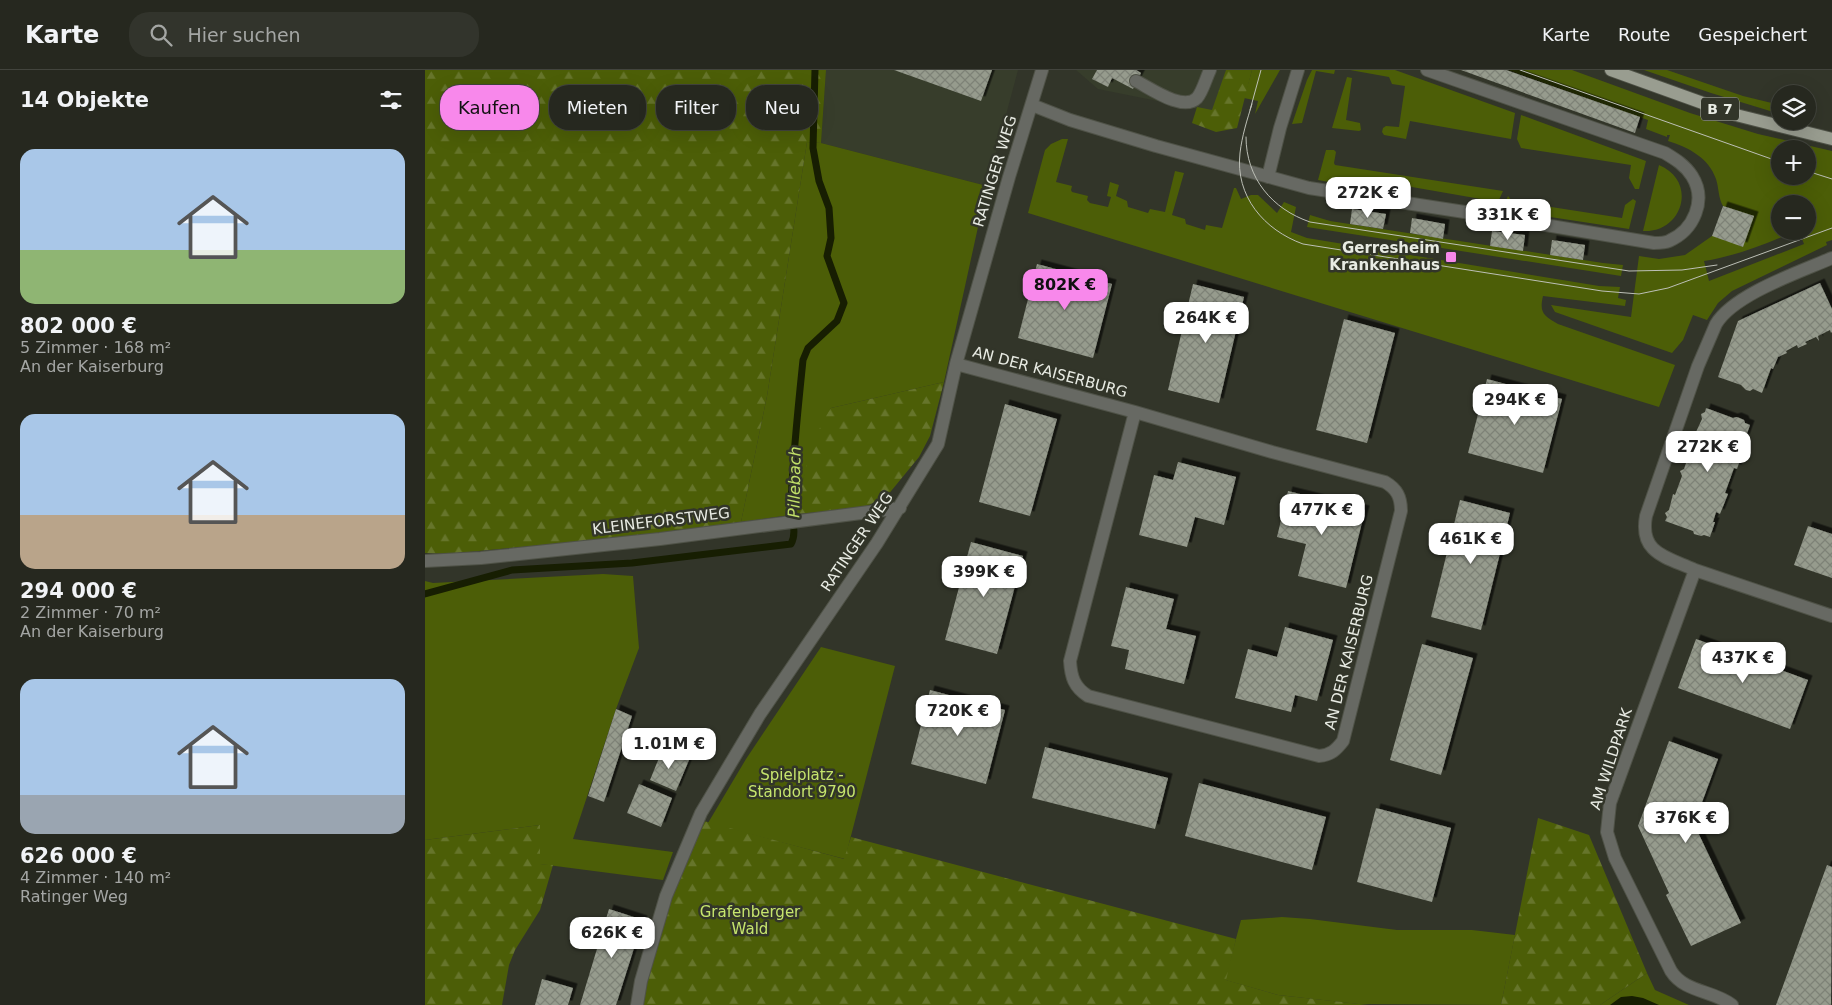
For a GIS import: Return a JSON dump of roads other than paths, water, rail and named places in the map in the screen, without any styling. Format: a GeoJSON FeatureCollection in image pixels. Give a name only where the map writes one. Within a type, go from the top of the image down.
{"type":"FeatureCollection","features":[{"type":"Feature","properties":{"kind":"main road","name":"B 7"},"geometry":{"type":"LineString","coordinates":[[1611,70],[1736,115],[1832,139]]}},
{"type":"Feature","properties":{"kind":"street","name":"RATINGER WEG"},"geometry":{"type":"LineString","coordinates":[[637,1005],[641,981],[666,896],[701,813],[760,714],[900,508],[938,444],[957,364],[1009,177],[1042,70]]}},
{"type":"Feature","properties":{"kind":"street"},"geometry":{"type":"LineString","coordinates":[[1136,82],[1176,102],[1192,101],[1197,98],[1210,70]]}},
{"type":"Feature","properties":{"kind":"street"},"geometry":{"type":"LineString","coordinates":[[1268,177],[1280,128],[1298,70]]}},
{"type":"Feature","properties":{"kind":"street"},"geometry":{"type":"LineString","coordinates":[[1032,105],[1098,129],[1309,188],[1654,244],[1668,241],[1678,235],[1695,216],[1699,201],[1692,176],[1676,160],[1665,153],[1427,70]]}},
{"type":"Feature","properties":{"kind":"street"},"geometry":{"type":"LineString","coordinates":[[1832,258],[1745,298],[1728,310],[1716,324],[1698,366],[1644,527],[1645,538],[1651,547],[1659,553],[1695,570],[1832,616]]}},
{"type":"Feature","properties":{"kind":"street","name":"AN DER KAISERBURG"},"geometry":{"type":"LineString","coordinates":[[957,364],[1135,412],[1272,452],[1385,482],[1393,487],[1401,500],[1401,511],[1343,741],[1337,750],[1328,755],[1319,756],[1088,696],[1080,691],[1073,681],[1070,661],[1135,412]]}},
{"type":"Feature","properties":{"kind":"street","name":"KLEINEFORSTWEG"},"geometry":{"type":"LineString","coordinates":[[425,561],[481,558],[764,526],[900,508]]}},
{"type":"Feature","properties":{"kind":"street","name":"AM WILDPARK"},"geometry":{"type":"LineString","coordinates":[[1695,570],[1610,803],[1607,832],[1615,858],[1677,980],[1686,986],[1720,998],[1733,1005]]}},
{"type":"Feature","properties":{"kind":"waterway","name":"Pillebach"},"geometry":{"type":"LineString","coordinates":[[425,594],[512,570],[632,563],[791,544],[794,534],[791,507],[793,467],[803,360],[808,348],[837,321],[844,303],[827,256],[831,238],[829,208],[819,181],[813,148],[815,70]]}},
{"type":"Feature","properties":{"kind":"tram line"},"geometry":{"type":"LineString","coordinates":[[1250,110],[1261,70]]}},
{"type":"Feature","properties":{"kind":"tram line"},"geometry":{"type":"LineString","coordinates":[[1520,70],[1771,159]]}},
{"type":"Feature","properties":{"kind":"tram line"},"geometry":{"type":"LineString","coordinates":[[1252,104],[1243,134],[1240,153],[1242,183],[1247,197],[1255,209],[1276,230],[1303,244],[1602,291],[1639,294],[1668,288],[1832,228]]}},
{"type":"Feature","properties":{"kind":"tram line"},"geometry":{"type":"LineString","coordinates":[[1246,137],[1247,152],[1251,166],[1264,190],[1284,209],[1310,222],[1629,271],[1682,270],[1717,265]]}},
{"type":"Feature","properties":{"kind":"tram line"},"geometry":{"type":"LineString","coordinates":[[1816,174],[1832,179]]}},
{"type":"Feature","properties":{"kind":"place","name":"Gerresheim Krankenhaus"},"geometry":{"type":"Point","coordinates":[1451,257]}},
{"type":"Feature","properties":{"kind":"park label","name":"Spielplatz - Standort 9790"},"geometry":{"type":"Point","coordinates":[802,784]}},
{"type":"Feature","properties":{"kind":"park label","name":"Grafenberger Wald"},"geometry":{"type":"Point","coordinates":[750,920]}}]}
